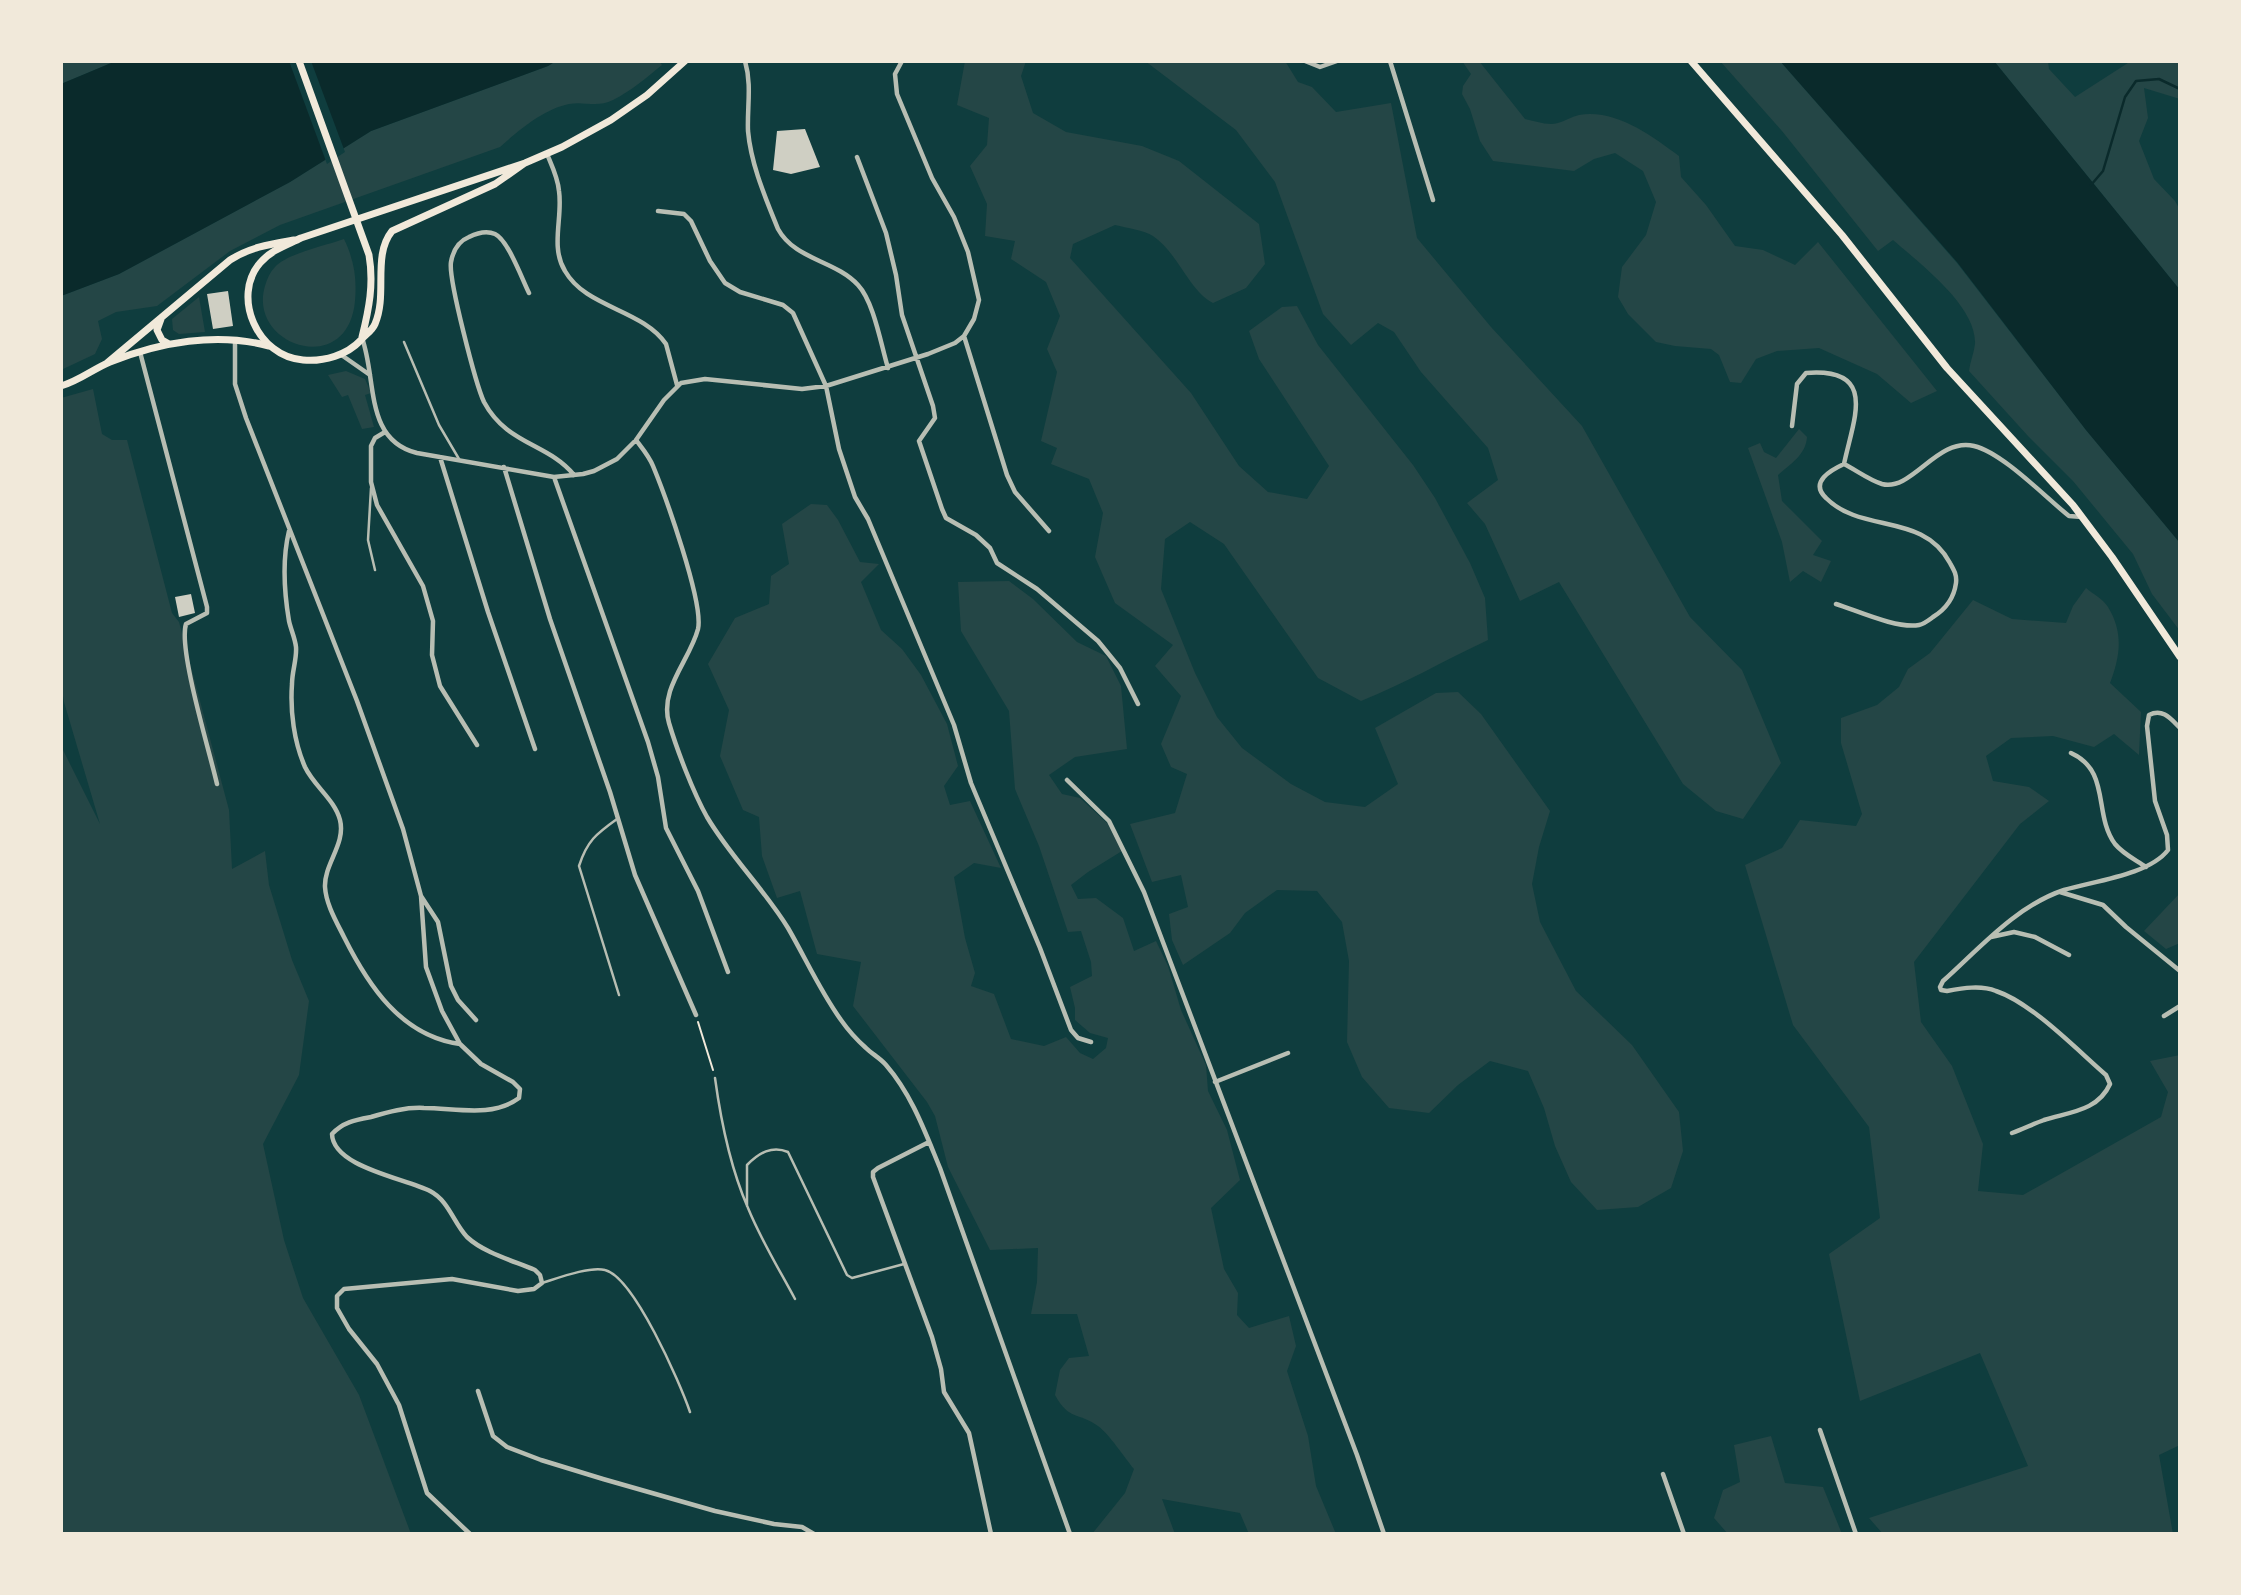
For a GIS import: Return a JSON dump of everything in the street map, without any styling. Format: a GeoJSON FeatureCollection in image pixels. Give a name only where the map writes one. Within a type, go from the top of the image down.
{"type":"FeatureCollection","features":[{"type":"Feature","properties":{"kind":"main road"},"geometry":{"type":"LineString","coordinates":[[299,61],[363,237],[372,271],[368,314],[362,338]]}},
{"type":"Feature","properties":{"kind":"main road"},"geometry":{"type":"LineString","coordinates":[[107,363],[244,251],[301,238],[547,154],[611,120],[647,95],[685,61]]}},
{"type":"Feature","properties":{"kind":"main road"},"geometry":{"type":"LineString","coordinates":[[1691,61],[1842,235],[1947,368],[2082,516],[2180,657]]}},
{"type":"Feature","properties":{"kind":"main road"},"geometry":{"type":"LineString","coordinates":[[301,238],[267,256],[259,264],[250,281],[249,308],[254,325],[269,345],[280,353],[300,360],[324,359],[352,348],[375,324],[379,310],[383,247],[392,231],[495,184],[525,163]]}},
{"type":"Feature","properties":{"kind":"main road"},"geometry":{"type":"LineString","coordinates":[[164,314],[157,330],[162,340],[169,344]]}},
{"type":"Feature","properties":{"kind":"main road"},"geometry":{"type":"LineString","coordinates":[[61,386],[107,363],[169,344],[219,339],[269,345]]}},
{"type":"Feature","properties":{"kind":"street"},"geometry":{"type":"LineString","coordinates":[[745,61],[750,91],[748,130],[751,151],[778,229],[785,241],[796,250],[835,268],[857,284],[864,294],[888,368]]}},
{"type":"Feature","properties":{"kind":"street"},"geometry":{"type":"LineString","coordinates":[[362,338],[379,420],[394,444],[405,450],[554,477],[575,475],[611,464],[636,440],[677,385],[689,380],[705,379],[802,389],[826,387],[956,343],[964,337],[974,319],[979,300],[968,252],[954,217],[932,178],[897,94],[895,75],[902,61]]}},
{"type":"Feature","properties":{"kind":"street"},"geometry":{"type":"LineString","coordinates":[[1305,61],[1320,67],[1336,61]]}},
{"type":"Feature","properties":{"kind":"street"},"geometry":{"type":"LineString","coordinates":[[1391,61],[1433,200]]}},
{"type":"Feature","properties":{"kind":"street"},"geometry":{"type":"LineString","coordinates":[[547,154],[559,191],[558,246],[559,259],[565,272],[580,288],[632,316],[662,338],[677,385]]}},
{"type":"Feature","properties":{"kind":"street"},"geometry":{"type":"LineString","coordinates":[[858,157],[886,233],[902,315],[933,406],[935,418],[919,441],[946,518],[976,535],[990,548],[997,563],[1037,589],[1098,641],[1119,668],[1138,704]]}},
{"type":"Feature","properties":{"kind":"street"},"geometry":{"type":"LineString","coordinates":[[657,211],[684,214],[691,221],[710,261],[725,283],[740,292],[783,305],[793,313],[826,387],[839,449],[855,497],[868,519],[954,725],[971,783],[1071,1030],[1078,1038],[1091,1042]]}},
{"type":"Feature","properties":{"kind":"street"},"geometry":{"type":"LineString","coordinates":[[529,293],[504,241],[496,234],[481,232],[463,240],[454,251],[451,276],[483,399],[495,420],[511,434],[567,466],[575,475]]}},
{"type":"Feature","properties":{"kind":"street"},"geometry":{"type":"LineString","coordinates":[[964,337],[1007,475],[1015,492],[1049,531]]}},
{"type":"Feature","properties":{"kind":"street"},"geometry":{"type":"LineString","coordinates":[[235,341],[235,384],[250,430],[357,701],[403,829],[421,895],[426,967],[442,1011],[460,1044],[481,1064],[513,1082],[520,1089],[519,1098],[508,1106],[487,1110],[422,1107],[375,1115],[340,1126],[332,1134],[332,1141],[338,1151],[363,1167],[432,1192],[450,1209],[468,1238],[535,1270],[540,1275],[542,1283],[534,1289],[518,1291],[452,1279],[344,1289],[337,1296],[337,1308],[349,1329],[377,1364],[399,1405],[427,1493],[470,1534]]}},
{"type":"Feature","properties":{"kind":"street"},"geometry":{"type":"LineString","coordinates":[[139,351],[207,607],[206,613],[186,624],[184,637],[217,784]]}},
{"type":"Feature","properties":{"kind":"street"},"geometry":{"type":"LineString","coordinates":[[340,354],[370,375]]}},
{"type":"Feature","properties":{"kind":"street"},"geometry":{"type":"LineString","coordinates":[[1791,426],[1797,384],[1806,373],[1823,372],[1852,386],[1858,400],[1844,464]]}},
{"type":"Feature","properties":{"kind":"street"},"geometry":{"type":"LineString","coordinates":[[385,432],[375,438],[370,446],[371,482],[377,505],[423,586],[433,621],[432,655],[440,686],[477,746]]}},
{"type":"Feature","properties":{"kind":"street"},"geometry":{"type":"LineString","coordinates":[[636,440],[653,464],[699,610],[699,625],[694,642],[681,663],[669,696],[668,708],[668,720],[693,786],[707,816],[788,929],[813,976],[842,1021],[864,1047],[884,1062],[901,1083],[918,1114],[940,1168],[1070,1534]]}},
{"type":"Feature","properties":{"kind":"street"},"geometry":{"type":"LineString","coordinates":[[1844,464],[1884,484],[1897,484],[1952,447],[1972,445],[2004,463],[2069,516],[2082,516]]}},
{"type":"Feature","properties":{"kind":"street"},"geometry":{"type":"LineString","coordinates":[[440,457],[488,612],[536,749]]}},
{"type":"Feature","properties":{"kind":"street"},"geometry":{"type":"LineString","coordinates":[[1836,604],[1898,624],[1920,625],[1941,612],[1954,594],[1957,576],[1946,555],[1924,535],[1901,526],[1855,517],[1826,498],[1820,490],[1821,480],[1828,471],[1844,464]]}},
{"type":"Feature","properties":{"kind":"street"},"geometry":{"type":"LineString","coordinates":[[504,467],[550,619],[610,792],[635,875],[696,1015]]}},
{"type":"Feature","properties":{"kind":"street"},"geometry":{"type":"LineString","coordinates":[[554,477],[648,742],[658,777],[666,828],[698,891],[728,972]]}},
{"type":"Feature","properties":{"kind":"street"},"geometry":{"type":"LineString","coordinates":[[289,531],[284,551],[289,622],[296,648],[292,684],[294,732],[306,768],[336,810],[342,832],[325,878],[333,916],[362,971],[383,1001],[415,1028],[445,1042],[460,1044]]}},
{"type":"Feature","properties":{"kind":"street"},"geometry":{"type":"LineString","coordinates":[[2012,1133],[2044,1120],[2080,1111],[2105,1095],[2109,1084],[2106,1075],[2026,1008],[1997,991],[1983,988],[1941,990],[1943,981],[1990,937],[2034,905],[2060,892],[2146,867],[2162,858],[2168,850],[2167,835],[2155,801],[2147,726],[2149,715],[2166,714],[2180,728]]}},
{"type":"Feature","properties":{"kind":"street"},"geometry":{"type":"LineString","coordinates":[[2071,753],[2083,758],[2092,770],[2114,843],[2146,867]]}},
{"type":"Feature","properties":{"kind":"street"},"geometry":{"type":"LineString","coordinates":[[1067,780],[1109,821],[1144,892],[1357,1455],[1384,1534]]}},
{"type":"Feature","properties":{"kind":"street"},"geometry":{"type":"LineString","coordinates":[[2060,892],[2103,905],[2180,971]]}},
{"type":"Feature","properties":{"kind":"street"},"geometry":{"type":"LineString","coordinates":[[421,895],[438,922],[451,985],[458,1000],[476,1020]]}},
{"type":"Feature","properties":{"kind":"street"},"geometry":{"type":"LineString","coordinates":[[1990,937],[2014,932],[2035,937],[2069,955]]}},
{"type":"Feature","properties":{"kind":"street"},"geometry":{"type":"LineString","coordinates":[[2164,1016],[2180,1006]]}},
{"type":"Feature","properties":{"kind":"street"},"geometry":{"type":"LineString","coordinates":[[1215,1082],[1288,1053]]}},
{"type":"Feature","properties":{"kind":"street"},"geometry":{"type":"LineString","coordinates":[[929,1142],[873,1172],[932,1337],[944,1392],[968,1433],[991,1534]]}},
{"type":"Feature","properties":{"kind":"street"},"geometry":{"type":"LineString","coordinates":[[478,1391],[493,1436],[508,1447],[603,1479],[715,1511],[774,1524],[802,1527],[814,1534]]}},
{"type":"Feature","properties":{"kind":"street"},"geometry":{"type":"LineString","coordinates":[[1820,1430],[1856,1534]]}},
{"type":"Feature","properties":{"kind":"street"},"geometry":{"type":"LineString","coordinates":[[1663,1474],[1684,1534]]}},
{"type":"Feature","properties":{"kind":"lane"},"geometry":{"type":"LineString","coordinates":[[404,341],[439,425],[460,460]]}},
{"type":"Feature","properties":{"kind":"lane"},"geometry":{"type":"LineString","coordinates":[[371,482],[369,540],[370,557],[375,570]]}},
{"type":"Feature","properties":{"kind":"lane"},"geometry":{"type":"LineString","coordinates":[[617,819],[598,832],[585,846],[579,866],[620,995]]}},
{"type":"Feature","properties":{"kind":"lane"},"geometry":{"type":"LineString","coordinates":[[715,1078],[731,1160],[747,1206],[794,1299]]}},
{"type":"Feature","properties":{"kind":"lane"},"geometry":{"type":"LineString","coordinates":[[747,1206],[747,1165],[755,1156],[780,1148],[788,1152],[847,1275],[852,1278],[904,1264]]}},
{"type":"Feature","properties":{"kind":"lane"},"geometry":{"type":"LineString","coordinates":[[542,1283],[602,1268],[612,1272],[621,1280],[656,1332],[690,1412]]}},
{"type":"Feature","properties":{"kind":"path"},"geometry":{"type":"LineString","coordinates":[[696,1015],[715,1078]]}},
{"type":"Feature","properties":{"kind":"shaded area"},"geometry":{"type":"Polygon","coordinates":[[[64,61],[116,61],[61,84],[61,64],[64,61]]]}},
{"type":"Feature","properties":{"kind":"shaded area"},"geometry":{"type":"Polygon","coordinates":[[[116,61],[556,61],[371,131],[290,182],[119,274],[61,296],[61,84],[116,61]]]}},
{"type":"Feature","properties":{"kind":"shaded area"},"geometry":{"type":"Polygon","coordinates":[[[556,61],[659,61],[662,65],[613,100],[601,104],[575,103],[550,110],[500,147],[280,225],[230,251],[157,306],[116,312],[98,321],[102,339],[95,354],[61,370],[61,296],[119,274],[290,182],[371,131],[556,61]]]}},
{"type":"Feature","properties":{"kind":"shaded area"},"geometry":{"type":"Polygon","coordinates":[[[965,61],[1026,61],[1021,76],[1033,113],[1066,132],[1142,146],[1179,161],[1259,224],[1265,264],[1246,288],[1213,303],[1197,290],[1162,243],[1145,232],[1115,225],[1073,244],[1070,258],[1191,393],[1239,466],[1268,492],[1307,499],[1329,466],[1259,359],[1249,331],[1282,307],[1297,306],[1318,345],[1413,465],[1435,498],[1470,563],[1485,598],[1488,640],[1361,701],[1318,678],[1224,544],[1190,522],[1165,539],[1161,589],[1195,673],[1217,717],[1242,748],[1291,784],[1325,802],[1365,807],[1398,784],[1375,728],[1436,693],[1458,692],[1481,714],[1550,811],[1532,884],[1540,922],[1576,991],[1632,1045],[1679,1112],[1683,1151],[1671,1188],[1638,1207],[1597,1210],[1571,1182],[1528,1071],[1490,1061],[1458,1085],[1429,1113],[1389,1108],[1362,1077],[1347,1042],[1349,961],[1342,922],[1317,891],[1277,890],[1245,913],[1230,933],[1183,965],[1172,940],[1169,914],[1188,907],[1181,875],[1152,882],[1130,824],[1175,813],[1187,774],[1171,767],[1161,744],[1181,696],[1155,666],[1173,645],[1115,603],[1095,557],[1103,513],[1089,479],[1051,464],[1057,448],[1041,441],[1057,372],[1047,349],[1060,316],[1046,282],[1011,259],[1015,241],[985,236],[987,204],[970,166],[987,145],[989,118],[957,105],[965,61]]]}},
{"type":"Feature","properties":{"kind":"shaded area"},"geometry":{"type":"Polygon","coordinates":[[[1145,61],[1285,61],[1298,82],[1312,87],[1336,112],[1391,103],[1417,238],[1491,327],[1582,426],[1690,617],[1742,670],[1781,763],[1743,819],[1716,811],[1683,784],[1559,582],[1520,601],[1485,524],[1467,503],[1498,480],[1488,448],[1421,372],[1394,332],[1378,323],[1351,345],[1323,314],[1275,182],[1236,130],[1145,61]]]}},
{"type":"Feature","properties":{"kind":"shaded area"},"geometry":{"type":"Polygon","coordinates":[[[1462,61],[1479,61],[1525,119],[1554,124],[1579,115],[1606,116],[1632,125],[1656,140],[1679,156],[1681,177],[1706,205],[1735,246],[1763,250],[1795,265],[1818,242],[1937,391],[1911,403],[1877,374],[1819,348],[1777,351],[1756,359],[1741,383],[1730,382],[1719,355],[1711,349],[1656,342],[1628,314],[1618,297],[1622,267],[1646,235],[1656,202],[1643,171],[1615,153],[1594,159],[1574,171],[1493,161],[1480,141],[1470,109],[1462,94],[1463,86],[1471,74],[1462,61]]]}},
{"type":"Feature","properties":{"kind":"shaded area"},"geometry":{"type":"Polygon","coordinates":[[[1720,61],[1780,61],[1957,263],[2086,430],[2180,543],[2180,631],[2152,594],[2133,554],[2073,481],[1969,371],[1975,344],[1973,330],[1957,300],[1893,240],[1878,251],[1782,131],[1720,61]]]}},
{"type":"Feature","properties":{"kind":"shaded area"},"geometry":{"type":"Polygon","coordinates":[[[1780,61],[1994,61],[2180,290],[2180,543],[2086,430],[1957,262],[1780,61]]]}},
{"type":"Feature","properties":{"kind":"shaded area"},"geometry":{"type":"Polygon","coordinates":[[[1994,61],[2048,61],[2049,69],[2075,97],[2131,61],[2180,61],[2180,99],[2144,88],[2148,118],[2139,141],[2154,179],[2180,210],[2180,290],[1994,61]]]}},
{"type":"Feature","properties":{"kind":"shaded area"},"geometry":{"type":"Polygon","coordinates":[[[344,239],[354,269],[356,285],[355,301],[348,325],[335,340],[319,346],[301,345],[284,338],[270,325],[263,307],[265,286],[270,273],[289,258],[344,239]]]}},
{"type":"Feature","properties":{"kind":"shaded area"},"geometry":{"type":"Polygon","coordinates":[[[199,297],[205,332],[179,334],[173,330],[172,319],[199,297]]]}},
{"type":"Feature","properties":{"kind":"shaded area"},"geometry":{"type":"Polygon","coordinates":[[[346,371],[365,379],[371,393],[365,395],[374,427],[362,429],[348,395],[342,397],[328,375],[346,371]]]}},
{"type":"Feature","properties":{"kind":"shaded area"},"geometry":{"type":"Polygon","coordinates":[[[93,389],[102,434],[112,440],[127,440],[172,613],[179,622],[229,810],[232,869],[265,851],[269,885],[292,960],[309,1001],[299,1075],[263,1144],[284,1240],[303,1298],[359,1395],[411,1534],[61,1534],[61,746],[100,824],[61,684],[61,398],[93,389]]]}},
{"type":"Feature","properties":{"kind":"shaded area"},"geometry":{"type":"Polygon","coordinates":[[[1799,429],[1807,437],[1804,449],[1797,459],[1778,475],[1782,501],[1822,541],[1813,555],[1831,561],[1821,582],[1803,571],[1790,582],[1782,542],[1748,448],[1760,443],[1764,452],[1776,458],[1799,429]]]}},
{"type":"Feature","properties":{"kind":"shaded area"},"geometry":{"type":"Polygon","coordinates":[[[811,504],[827,505],[860,562],[879,564],[861,582],[881,630],[902,649],[921,675],[947,724],[958,766],[944,786],[950,805],[970,801],[1001,868],[974,863],[954,877],[965,938],[975,973],[971,986],[994,994],[1011,1039],[1044,1046],[1066,1037],[1080,1053],[1093,1059],[1106,1048],[1108,1038],[1090,1033],[1075,1020],[1070,987],[1092,976],[1091,962],[1081,931],[1068,932],[1039,846],[1015,789],[1009,711],[961,631],[958,582],[1009,581],[1033,599],[1077,642],[1106,656],[1121,686],[1127,749],[1075,757],[1049,775],[1062,794],[1080,798],[1107,823],[1122,851],[1071,885],[1078,899],[1096,898],[1123,918],[1134,951],[1156,941],[1168,966],[1181,1010],[1206,1065],[1208,1091],[1227,1130],[1240,1180],[1211,1208],[1224,1269],[1238,1293],[1237,1315],[1249,1328],[1289,1316],[1296,1346],[1287,1371],[1308,1436],[1316,1486],[1336,1534],[1249,1534],[1240,1513],[1162,1499],[1175,1534],[1092,1534],[1125,1493],[1134,1469],[1103,1430],[1070,1413],[1055,1395],[1060,1370],[1069,1358],[1089,1356],[1077,1314],[1031,1314],[1037,1282],[1038,1248],[990,1250],[948,1167],[935,1116],[853,1006],[861,962],[817,954],[800,891],[777,898],[762,856],[759,817],[743,810],[720,756],[729,710],[708,664],[735,618],[769,604],[771,576],[789,564],[782,524],[811,504]]]}},
{"type":"Feature","properties":{"kind":"shaded area"},"geometry":{"type":"Polygon","coordinates":[[[2086,588],[2106,604],[2116,626],[2119,645],[2110,683],[2141,712],[2139,755],[2114,734],[2094,747],[2053,736],[2011,738],[1986,756],[1993,781],[2029,787],[2049,801],[2020,824],[1914,962],[1921,1022],[1952,1066],[1983,1144],[1978,1191],[2023,1195],[2161,1117],[2168,1092],[2150,1061],[2180,1055],[2180,1445],[2159,1455],[2173,1534],[1883,1534],[1869,1518],[2028,1466],[1980,1353],[1860,1401],[1829,1254],[1880,1218],[1869,1127],[1793,1025],[1745,865],[1782,848],[1800,820],[1856,826],[1862,814],[1841,743],[1841,718],[1877,705],[1899,687],[1908,669],[1930,653],[1973,600],[2012,619],[2066,623],[2073,606],[2086,588]]]}},
{"type":"Feature","properties":{"kind":"shaded area"},"geometry":{"type":"Polygon","coordinates":[[[2180,893],[2180,943],[2166,949],[2144,931],[2180,893]]]}},
{"type":"Feature","properties":{"kind":"shaded area"},"geometry":{"type":"Polygon","coordinates":[[[1771,1436],[1785,1483],[1823,1487],[1842,1534],[1728,1534],[1714,1518],[1723,1490],[1740,1482],[1734,1445],[1771,1436]]]}},
{"type":"Feature","properties":{"kind":"pier"},"geometry":{"type":"Polygon","coordinates":[[[289,61],[311,61],[345,152],[327,164],[289,61]]]}},
{"type":"Feature","properties":{"kind":"building"},"geometry":{"type":"Polygon","coordinates":[[[805,129],[820,167],[791,174],[773,170],[777,131],[805,129]]]}},
{"type":"Feature","properties":{"kind":"building"},"geometry":{"type":"Polygon","coordinates":[[[228,291],[233,326],[213,329],[207,294],[228,291]]]}},
{"type":"Feature","properties":{"kind":"building"},"geometry":{"type":"Polygon","coordinates":[[[191,594],[195,613],[179,617],[175,597],[191,594]]]}},
{"type":"Feature","properties":{"kind":"waterway"},"geometry":{"type":"LineString","coordinates":[[2091,185],[2103,171],[2125,97],[2136,81],[2159,79],[2180,89]]}}]}
